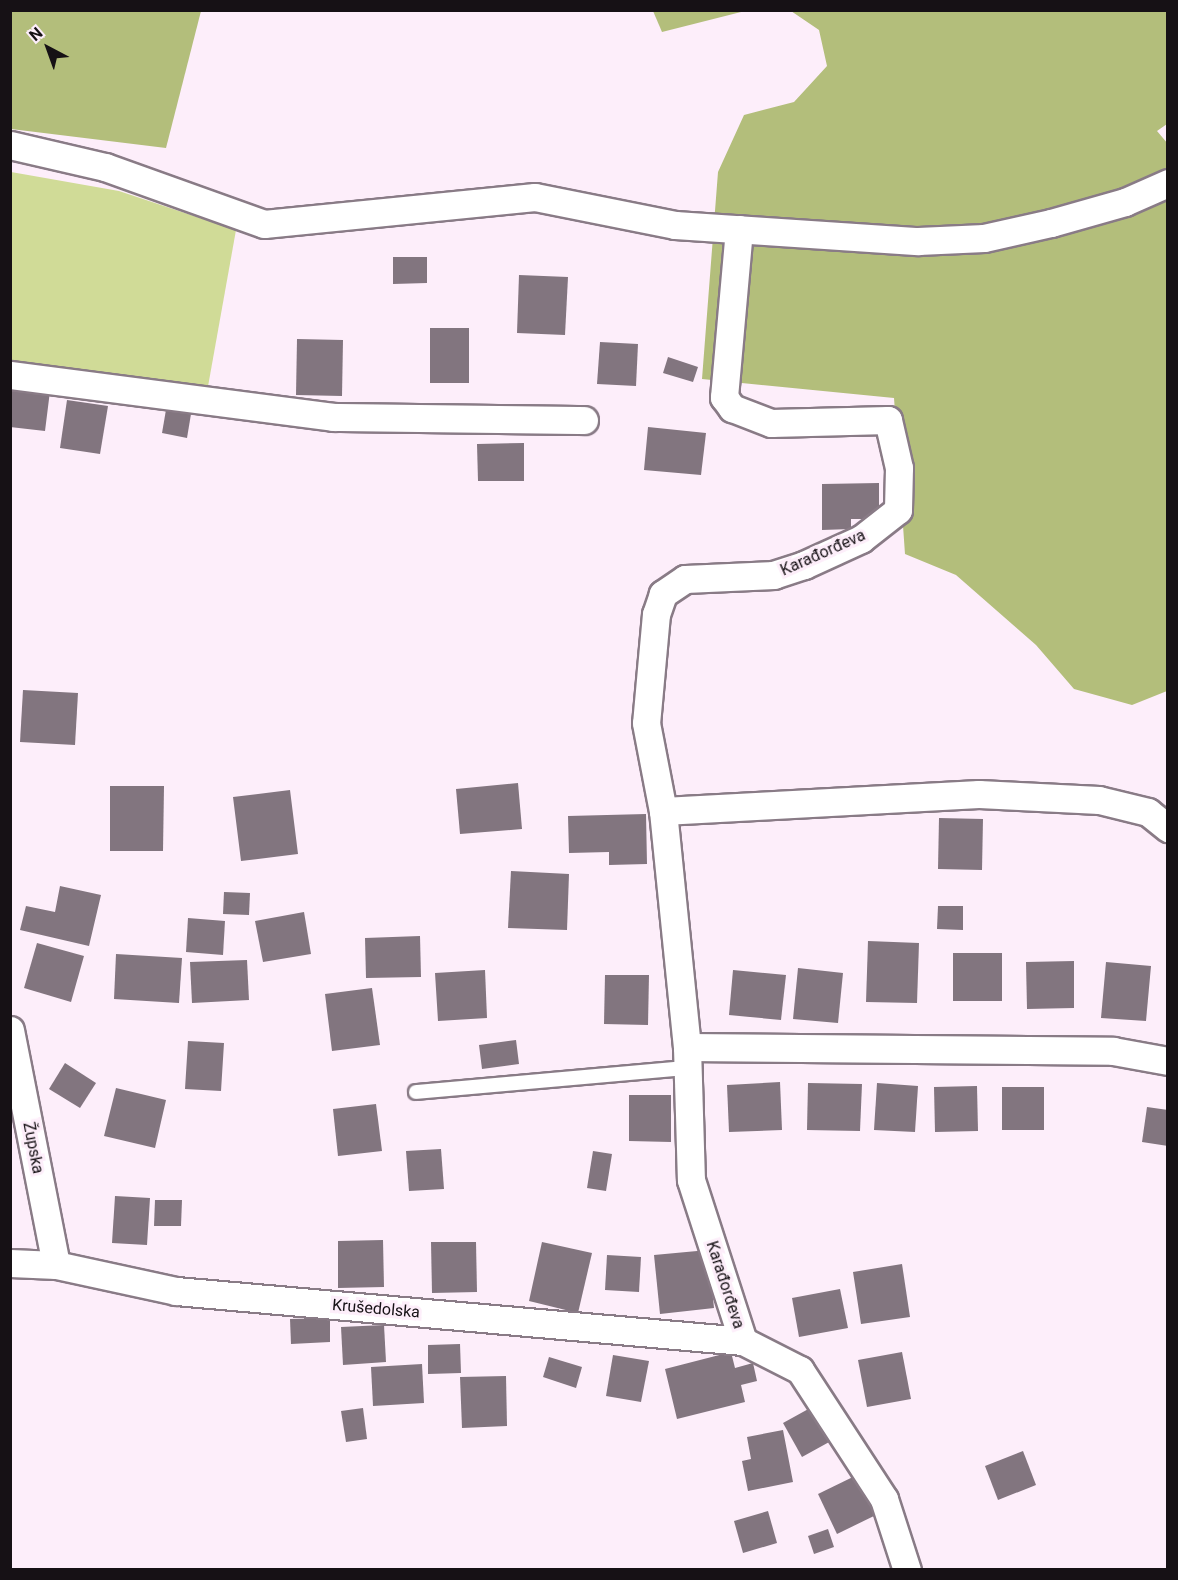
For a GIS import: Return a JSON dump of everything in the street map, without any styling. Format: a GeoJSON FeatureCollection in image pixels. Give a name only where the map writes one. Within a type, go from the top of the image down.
{"type":"FeatureCollection","features":[{"type":"Feature","properties":{"kind":"street"},"geometry":{"type":"LineString","coordinates":[[10,145],[105,167],[264,224],[535,196],[675,225],[918,241],[984,238],[1125,202],[1167,183]]}},
{"type":"Feature","properties":{"kind":"street","name":"Karađorđeva"},"geometry":{"type":"LineString","coordinates":[[739,229],[724,397],[732,408],[771,423],[888,420],[899,468],[898,510],[861,539],[804,565],[774,575],[685,579],[663,594],[656,614],[646,723],[663,811],[687,1057],[691,1180],[743,1341],[800,1370],[884,1499],[907,1569]]}},
{"type":"Feature","properties":{"kind":"street"},"geometry":{"type":"LineString","coordinates":[[10,375],[333,417],[584,420]]}},
{"type":"Feature","properties":{"kind":"street"},"geometry":{"type":"LineString","coordinates":[[663,811],[979,794],[1099,800],[1148,812],[1167,828]]}},
{"type":"Feature","properties":{"kind":"street","name":"Župska"},"geometry":{"type":"LineString","coordinates":[[10,1030],[56,1265]]}},
{"type":"Feature","properties":{"kind":"street"},"geometry":{"type":"LineString","coordinates":[[687,1057],[1113,1051],[1167,1061]]}},
{"type":"Feature","properties":{"kind":"street","name":"Krušedolska"},"geometry":{"type":"LineString","coordinates":[[10,1263],[56,1265],[176,1290],[743,1341]]}},
{"type":"Feature","properties":{"kind":"lane"},"geometry":{"type":"LineString","coordinates":[[416,1092],[687,1057]]}},
{"type":"Feature","properties":{"kind":"green space"},"geometry":{"type":"Polygon","coordinates":[[[11,10],[201,11],[166,148],[11,129],[11,10]]]}},
{"type":"Feature","properties":{"kind":"green space"},"geometry":{"type":"Polygon","coordinates":[[[653,11],[745,11],[662,32],[653,11]]]}},
{"type":"Feature","properties":{"kind":"green space"},"geometry":{"type":"Polygon","coordinates":[[[791,11],[1167,11],[1167,124],[1157,131],[1168,144],[1167,691],[1132,705],[1074,689],[1036,645],[956,575],[905,554],[894,398],[702,379],[718,172],[744,115],[794,102],[827,66],[819,30],[791,11]]]}},
{"type":"Feature","properties":{"kind":"green space"},"geometry":{"type":"Polygon","coordinates":[[[11,172],[119,191],[236,230],[207,392],[11,365],[11,172]]]}},
{"type":"Feature","properties":{"kind":"building"},"geometry":{"type":"Polygon","coordinates":[[[393,257],[427,257],[427,283],[393,284],[393,257]]]}},
{"type":"Feature","properties":{"kind":"building"},"geometry":{"type":"Polygon","coordinates":[[[519,275],[568,277],[565,335],[517,333],[519,275]]]}},
{"type":"Feature","properties":{"kind":"building"},"geometry":{"type":"Polygon","coordinates":[[[430,328],[469,328],[469,383],[430,383],[430,328]]]}},
{"type":"Feature","properties":{"kind":"building"},"geometry":{"type":"Polygon","coordinates":[[[297,339],[343,340],[342,396],[296,395],[297,339]]]}},
{"type":"Feature","properties":{"kind":"building"},"geometry":{"type":"Polygon","coordinates":[[[600,342],[638,344],[636,386],[597,384],[600,342]]]}},
{"type":"Feature","properties":{"kind":"building"},"geometry":{"type":"Polygon","coordinates":[[[668,357],[698,367],[693,382],[663,373],[668,357]]]}},
{"type":"Feature","properties":{"kind":"building"},"geometry":{"type":"Polygon","coordinates":[[[10,387],[50,391],[45,431],[10,427],[10,387]]]}},
{"type":"Feature","properties":{"kind":"building"},"geometry":{"type":"Polygon","coordinates":[[[67,400],[108,406],[100,454],[60,448],[67,400]]]}},
{"type":"Feature","properties":{"kind":"building"},"geometry":{"type":"Polygon","coordinates":[[[167,404],[192,408],[187,438],[162,433],[167,404]]]}},
{"type":"Feature","properties":{"kind":"building"},"geometry":{"type":"Polygon","coordinates":[[[648,427],[706,433],[701,475],[644,470],[648,427]]]}},
{"type":"Feature","properties":{"kind":"building"},"geometry":{"type":"Polygon","coordinates":[[[524,443],[524,481],[478,481],[477,444],[524,443]]]}},
{"type":"Feature","properties":{"kind":"building"},"geometry":{"type":"Polygon","coordinates":[[[879,483],[879,519],[851,519],[851,529],[822,530],[822,484],[879,483]]]}},
{"type":"Feature","properties":{"kind":"building"},"geometry":{"type":"Polygon","coordinates":[[[23,690],[78,693],[75,745],[20,742],[23,690]]]}},
{"type":"Feature","properties":{"kind":"building"},"geometry":{"type":"Polygon","coordinates":[[[518,783],[522,829],[460,834],[456,789],[518,783]]]}},
{"type":"Feature","properties":{"kind":"building"},"geometry":{"type":"Polygon","coordinates":[[[110,786],[164,786],[163,851],[110,851],[110,786]]]}},
{"type":"Feature","properties":{"kind":"building"},"geometry":{"type":"Polygon","coordinates":[[[290,790],[298,854],[241,861],[233,797],[290,790]]]}},
{"type":"Feature","properties":{"kind":"building"},"geometry":{"type":"Polygon","coordinates":[[[646,814],[647,864],[609,865],[609,852],[569,853],[568,816],[646,814]]]}},
{"type":"Feature","properties":{"kind":"building"},"geometry":{"type":"Polygon","coordinates":[[[939,818],[983,819],[982,870],[938,869],[939,818]]]}},
{"type":"Feature","properties":{"kind":"building"},"geometry":{"type":"Polygon","coordinates":[[[511,871],[569,874],[567,930],[508,928],[511,871]]]}},
{"type":"Feature","properties":{"kind":"building"},"geometry":{"type":"Polygon","coordinates":[[[60,886],[101,895],[89,946],[20,930],[26,906],[55,912],[60,886]]]}},
{"type":"Feature","properties":{"kind":"building"},"geometry":{"type":"Polygon","coordinates":[[[224,892],[250,893],[249,915],[223,914],[224,892]]]}},
{"type":"Feature","properties":{"kind":"building"},"geometry":{"type":"Polygon","coordinates":[[[938,906],[963,906],[963,930],[937,929],[938,906]]]}},
{"type":"Feature","properties":{"kind":"building"},"geometry":{"type":"Polygon","coordinates":[[[304,912],[311,954],[263,962],[255,921],[304,912]]]}},
{"type":"Feature","properties":{"kind":"building"},"geometry":{"type":"Polygon","coordinates":[[[188,918],[225,921],[223,955],[186,952],[188,918]]]}},
{"type":"Feature","properties":{"kind":"building"},"geometry":{"type":"Polygon","coordinates":[[[420,936],[421,977],[366,978],[365,938],[420,936]]]}},
{"type":"Feature","properties":{"kind":"building"},"geometry":{"type":"Polygon","coordinates":[[[868,941],[919,943],[917,1003],[866,1002],[868,941]]]}},
{"type":"Feature","properties":{"kind":"building"},"geometry":{"type":"Polygon","coordinates":[[[37,943],[84,956],[71,1002],[24,988],[37,943]]]}},
{"type":"Feature","properties":{"kind":"building"},"geometry":{"type":"Polygon","coordinates":[[[953,953],[1002,953],[1002,1001],[953,1001],[953,953]]]}},
{"type":"Feature","properties":{"kind":"building"},"geometry":{"type":"Polygon","coordinates":[[[116,954],[182,958],[179,1003],[114,999],[116,954]]]}},
{"type":"Feature","properties":{"kind":"building"},"geometry":{"type":"Polygon","coordinates":[[[247,960],[249,1000],[192,1003],[190,962],[247,960]]]}},
{"type":"Feature","properties":{"kind":"building"},"geometry":{"type":"Polygon","coordinates":[[[1074,961],[1074,1008],[1027,1009],[1026,962],[1074,961]]]}},
{"type":"Feature","properties":{"kind":"building"},"geometry":{"type":"Polygon","coordinates":[[[1106,962],[1151,966],[1146,1021],[1101,1018],[1106,962]]]}},
{"type":"Feature","properties":{"kind":"building"},"geometry":{"type":"Polygon","coordinates":[[[798,968],[843,973],[838,1023],[793,1019],[798,968]]]}},
{"type":"Feature","properties":{"kind":"building"},"geometry":{"type":"Polygon","coordinates":[[[485,970],[487,1018],[438,1021],[435,973],[485,970]]]}},
{"type":"Feature","properties":{"kind":"building"},"geometry":{"type":"Polygon","coordinates":[[[733,970],[786,975],[781,1020],[729,1015],[733,970]]]}},
{"type":"Feature","properties":{"kind":"building"},"geometry":{"type":"Polygon","coordinates":[[[605,975],[649,975],[648,1025],[604,1024],[605,975]]]}},
{"type":"Feature","properties":{"kind":"building"},"geometry":{"type":"Polygon","coordinates":[[[372,988],[380,1045],[332,1051],[325,994],[372,988]]]}},
{"type":"Feature","properties":{"kind":"building"},"geometry":{"type":"Polygon","coordinates":[[[516,1040],[519,1064],[482,1069],[479,1045],[516,1040]]]}},
{"type":"Feature","properties":{"kind":"building"},"geometry":{"type":"Polygon","coordinates":[[[188,1041],[224,1043],[221,1091],[185,1089],[188,1041]]]}},
{"type":"Feature","properties":{"kind":"building"},"geometry":{"type":"Polygon","coordinates":[[[65,1063],[96,1083],[80,1108],[49,1089],[65,1063]]]}},
{"type":"Feature","properties":{"kind":"building"},"geometry":{"type":"Polygon","coordinates":[[[780,1082],[782,1130],[729,1132],[727,1085],[780,1082]]]}},
{"type":"Feature","properties":{"kind":"building"},"geometry":{"type":"Polygon","coordinates":[[[808,1083],[862,1084],[860,1131],[807,1130],[808,1083]]]}},
{"type":"Feature","properties":{"kind":"building"},"geometry":{"type":"Polygon","coordinates":[[[877,1083],[918,1086],[915,1132],[874,1130],[877,1083]]]}},
{"type":"Feature","properties":{"kind":"building"},"geometry":{"type":"Polygon","coordinates":[[[977,1086],[978,1131],[935,1132],[934,1087],[977,1086]]]}},
{"type":"Feature","properties":{"kind":"building"},"geometry":{"type":"Polygon","coordinates":[[[1002,1087],[1044,1087],[1044,1130],[1002,1130],[1002,1087]]]}},
{"type":"Feature","properties":{"kind":"building"},"geometry":{"type":"Polygon","coordinates":[[[116,1088],[166,1100],[155,1148],[104,1136],[116,1088]]]}},
{"type":"Feature","properties":{"kind":"building"},"geometry":{"type":"Polygon","coordinates":[[[629,1095],[671,1095],[671,1142],[629,1141],[629,1095]]]}},
{"type":"Feature","properties":{"kind":"building"},"geometry":{"type":"Polygon","coordinates":[[[376,1104],[382,1151],[338,1156],[333,1109],[376,1104]]]}},
{"type":"Feature","properties":{"kind":"building"},"geometry":{"type":"Polygon","coordinates":[[[1147,1107],[1168,1110],[1168,1146],[1142,1142],[1147,1107]]]}},
{"type":"Feature","properties":{"kind":"building"},"geometry":{"type":"Polygon","coordinates":[[[441,1149],[444,1189],[409,1191],[406,1151],[441,1149]]]}},
{"type":"Feature","properties":{"kind":"building"},"geometry":{"type":"Polygon","coordinates":[[[593,1151],[612,1154],[606,1191],[587,1188],[593,1151]]]}},
{"type":"Feature","properties":{"kind":"building"},"geometry":{"type":"Polygon","coordinates":[[[115,1196],[150,1198],[147,1245],[112,1243],[115,1196]]]}},
{"type":"Feature","properties":{"kind":"building"},"geometry":{"type":"Polygon","coordinates":[[[155,1200],[182,1200],[181,1226],[154,1226],[155,1200]]]}},
{"type":"Feature","properties":{"kind":"building"},"geometry":{"type":"Polygon","coordinates":[[[383,1240],[384,1287],[338,1288],[338,1241],[383,1240]]]}},
{"type":"Feature","properties":{"kind":"building"},"geometry":{"type":"Polygon","coordinates":[[[431,1242],[476,1242],[477,1292],[432,1293],[431,1242]]]}},
{"type":"Feature","properties":{"kind":"building"},"geometry":{"type":"Polygon","coordinates":[[[542,1242],[592,1253],[578,1313],[529,1301],[542,1242]]]}},
{"type":"Feature","properties":{"kind":"building"},"geometry":{"type":"Polygon","coordinates":[[[708,1250],[714,1308],[660,1314],[654,1255],[708,1250]]]}},
{"type":"Feature","properties":{"kind":"building"},"geometry":{"type":"Polygon","coordinates":[[[607,1255],[641,1257],[639,1292],[605,1290],[607,1255]]]}},
{"type":"Feature","properties":{"kind":"building"},"geometry":{"type":"Polygon","coordinates":[[[902,1264],[910,1317],[861,1324],[853,1272],[902,1264]]]}},
{"type":"Feature","properties":{"kind":"building"},"geometry":{"type":"Polygon","coordinates":[[[840,1289],[848,1328],[799,1337],[792,1298],[840,1289]]]}},
{"type":"Feature","properties":{"kind":"building"},"geometry":{"type":"Polygon","coordinates":[[[330,1318],[330,1342],[291,1344],[290,1319],[330,1318]]]}},
{"type":"Feature","properties":{"kind":"building"},"geometry":{"type":"Polygon","coordinates":[[[384,1325],[386,1362],[343,1365],[341,1327],[384,1325]]]}},
{"type":"Feature","properties":{"kind":"building"},"geometry":{"type":"Polygon","coordinates":[[[460,1344],[461,1373],[428,1374],[428,1345],[460,1344]]]}},
{"type":"Feature","properties":{"kind":"building"},"geometry":{"type":"Polygon","coordinates":[[[731,1352],[735,1368],[753,1363],[757,1381],[741,1385],[745,1402],[677,1419],[665,1369],[731,1352]]]}},
{"type":"Feature","properties":{"kind":"building"},"geometry":{"type":"Polygon","coordinates":[[[902,1352],[911,1399],[867,1407],[858,1360],[902,1352]]]}},
{"type":"Feature","properties":{"kind":"building"},"geometry":{"type":"Polygon","coordinates":[[[613,1355],[649,1361],[641,1402],[606,1396],[613,1355]]]}},
{"type":"Feature","properties":{"kind":"building"},"geometry":{"type":"Polygon","coordinates":[[[549,1357],[582,1367],[576,1388],[543,1377],[549,1357]]]}},
{"type":"Feature","properties":{"kind":"building"},"geometry":{"type":"Polygon","coordinates":[[[422,1364],[424,1403],[373,1406],[371,1367],[422,1364]]]}},
{"type":"Feature","properties":{"kind":"building"},"geometry":{"type":"Polygon","coordinates":[[[506,1376],[507,1426],[462,1428],[460,1377],[506,1376]]]}},
{"type":"Feature","properties":{"kind":"building"},"geometry":{"type":"Polygon","coordinates":[[[812,1407],[831,1441],[802,1457],[783,1423],[812,1407]]]}},
{"type":"Feature","properties":{"kind":"building"},"geometry":{"type":"Polygon","coordinates":[[[363,1408],[367,1439],[346,1442],[341,1411],[363,1408]]]}},
{"type":"Feature","properties":{"kind":"building"},"geometry":{"type":"Polygon","coordinates":[[[783,1430],[793,1482],[748,1491],[742,1461],[751,1459],[747,1437],[783,1430]]]}},
{"type":"Feature","properties":{"kind":"building"},"geometry":{"type":"Polygon","coordinates":[[[1023,1451],[1036,1485],[998,1500],[985,1466],[1023,1451]]]}},
{"type":"Feature","properties":{"kind":"building"},"geometry":{"type":"Polygon","coordinates":[[[859,1474],[878,1514],[837,1534],[818,1494],[859,1474]]]}},
{"type":"Feature","properties":{"kind":"building"},"geometry":{"type":"Polygon","coordinates":[[[768,1511],[777,1543],[743,1553],[734,1521],[768,1511]]]}},
{"type":"Feature","properties":{"kind":"building"},"geometry":{"type":"Polygon","coordinates":[[[828,1529],[834,1547],[814,1554],[808,1536],[828,1529]]]}}]}
